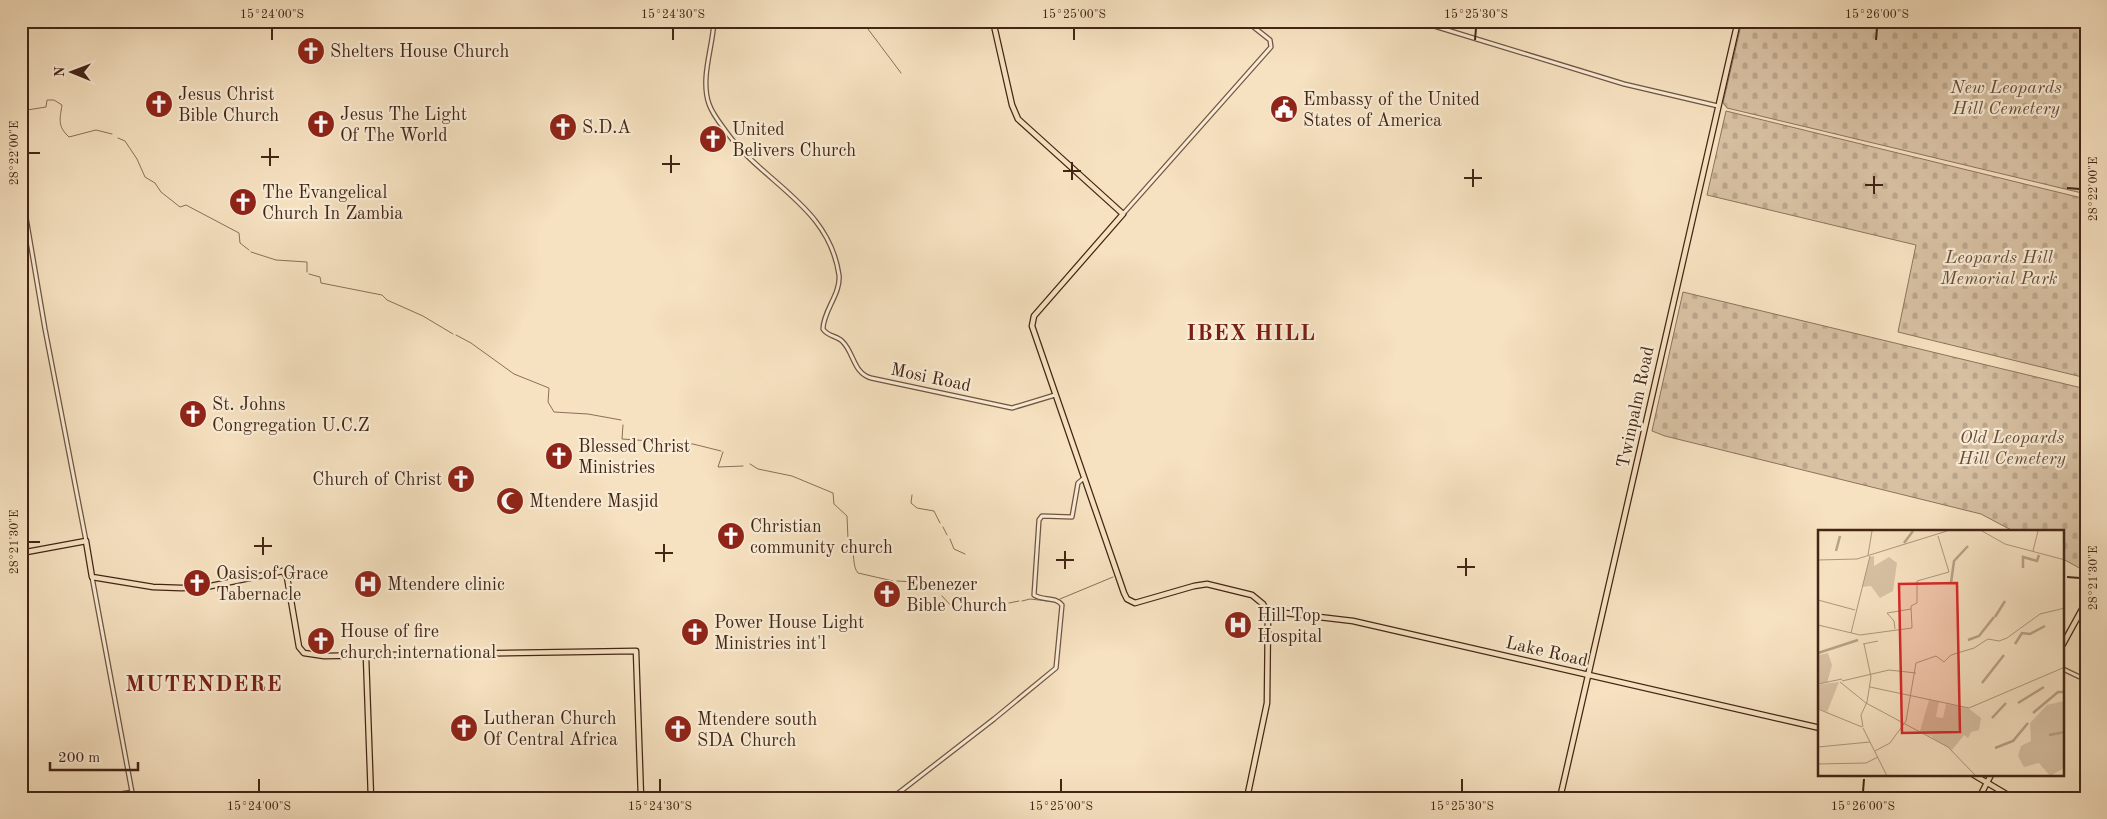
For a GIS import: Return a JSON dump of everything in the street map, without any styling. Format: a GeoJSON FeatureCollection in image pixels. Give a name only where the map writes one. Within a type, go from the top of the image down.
{"type":"FeatureCollection","features":[{"type":"Feature","properties":{"kind":"main road"},"geometry":{"type":"LineString","coordinates":[[993,21],[1012,105],[1018,120],[1123,214],[1033,319],[1034,335],[1124,593],[1131,602],[1145,602],[1194,586],[1207,584],[1256,596],[1267,611],[1267,703],[1247,798]]}},
{"type":"Feature","properties":{"kind":"main road","name":"Twinpalm Road"},"geometry":{"type":"LineString","coordinates":[[1560,798],[1588,686],[1591,663],[1738,21]]}},
{"type":"Feature","properties":{"kind":"main road"},"geometry":{"type":"LineString","coordinates":[[21,553],[86,541],[92,577],[153,587],[206,587],[283,571],[287,577],[301,651],[324,656],[366,657],[636,651],[641,798]]}},
{"type":"Feature","properties":{"kind":"main road"},"geometry":{"type":"LineString","coordinates":[[2064,642],[2086,602]]}},
{"type":"Feature","properties":{"kind":"main road","name":"Lake Road"},"geometry":{"type":"LineString","coordinates":[[1267,611],[1336,618],[1599,676],[1818,728]]}},
{"type":"Feature","properties":{"kind":"main road"},"geometry":{"type":"LineString","coordinates":[[366,657],[371,798]]}},
{"type":"Feature","properties":{"kind":"main road"},"geometry":{"type":"LineString","coordinates":[[1580,672],[1591,663]]}},
{"type":"Feature","properties":{"kind":"main road"},"geometry":{"type":"LineString","coordinates":[[1588,686],[1592,680],[1599,676]]}},
{"type":"Feature","properties":{"kind":"main road"},"geometry":{"type":"LineString","coordinates":[[1980,795],[1990,776]]}},
{"type":"Feature","properties":{"kind":"main road"},"geometry":{"type":"LineString","coordinates":[[1991,776],[1996,788]]}},
{"type":"Feature","properties":{"kind":"main road"},"geometry":{"type":"LineString","coordinates":[[1976,777],[2012,798]]}},
{"type":"Feature","properties":{"kind":"main road"},"geometry":{"type":"LineString","coordinates":[[1976,777],[1982,784],[1980,795]]}},
{"type":"Feature","properties":{"kind":"main road"},"geometry":{"type":"LineString","coordinates":[[1980,795],[1987,788],[1996,788]]}},
{"type":"Feature","properties":{"kind":"street","name":"Mosi Road"},"geometry":{"type":"LineString","coordinates":[[714,21],[708,56],[708,103],[750,160],[799,203],[824,230],[830,241],[839,278],[823,329],[825,332],[842,340],[860,371],[867,377],[1012,408],[1055,395]]}},
{"type":"Feature","properties":{"kind":"street"},"geometry":{"type":"LineString","coordinates":[[1123,214],[1271,46],[1270,40],[1246,21]]}},
{"type":"Feature","properties":{"kind":"street"},"geometry":{"type":"LineString","coordinates":[[1405,21],[1434,26],[1624,84],[1718,106]]}},
{"type":"Feature","properties":{"kind":"street"},"geometry":{"type":"LineString","coordinates":[[21,188],[44,322],[86,541]]}},
{"type":"Feature","properties":{"kind":"street"},"geometry":{"type":"LineString","coordinates":[[892,798],[1056,668],[1062,605],[1057,600],[1034,595],[1039,520],[1042,516],[1072,517],[1078,483],[1084,478]]}},
{"type":"Feature","properties":{"kind":"street"},"geometry":{"type":"LineString","coordinates":[[92,577],[132,792],[97,798]]}},
{"type":"Feature","properties":{"kind":"street"},"geometry":{"type":"LineString","coordinates":[[2064,669],[2086,680]]}},
{"type":"Feature","properties":{"kind":"green space","name":"New Leopards Hill Cemetery"},"geometry":{"type":"Polygon","coordinates":[[[1742,21],[2086,21],[2086,194],[1727,108],[1723,103],[1742,21]]]}},
{"type":"Feature","properties":{"kind":"green space","name":"Leopards Hill Memorial Park"},"geometry":{"type":"Polygon","coordinates":[[[1726,111],[2086,199],[2086,378],[1898,332],[1916,245],[1707,195],[1726,111]]]}},
{"type":"Feature","properties":{"kind":"green space","name":"Old Leopards Hill Cemetery"},"geometry":{"type":"Polygon","coordinates":[[[1683,292],[2086,389],[2086,570],[2064,560],[2064,530],[2011,530],[1981,514],[1665,436],[1652,431],[1683,292]]]}},
{"type":"Feature","properties":{"kind":"waterway"},"geometry":{"type":"LineString","coordinates":[[862,21],[901,73]]}},
{"type":"Feature","properties":{"kind":"waterway"},"geometry":{"type":"LineString","coordinates":[[21,111],[46,107],[47,100],[54,100],[62,105],[61,126],[69,137],[96,130],[112,134]]}},
{"type":"Feature","properties":{"kind":"waterway"},"geometry":{"type":"LineString","coordinates":[[118,138],[125,141],[137,159],[145,177],[155,183],[161,192],[180,207],[186,205],[239,233],[240,243],[249,250]]}},
{"type":"Feature","properties":{"kind":"waterway"},"geometry":{"type":"LineString","coordinates":[[251,252],[276,260],[307,262],[307,272]]}},
{"type":"Feature","properties":{"kind":"waterway"},"geometry":{"type":"LineString","coordinates":[[309,274],[320,277],[321,283],[382,295],[387,300],[423,316],[453,334]]}},
{"type":"Feature","properties":{"kind":"waterway"},"geometry":{"type":"LineString","coordinates":[[456,335],[471,343],[514,374],[549,388],[548,402],[554,412],[588,414],[621,420]]}},
{"type":"Feature","properties":{"kind":"waterway"},"geometry":{"type":"LineString","coordinates":[[623,425],[622,439],[693,444],[721,451]]}},
{"type":"Feature","properties":{"kind":"waterway"},"geometry":{"type":"LineString","coordinates":[[723,452],[718,467],[743,466]]}},
{"type":"Feature","properties":{"kind":"waterway"},"geometry":{"type":"LineString","coordinates":[[750,464],[758,469],[792,476],[833,493],[834,504],[847,516],[848,539]]}},
{"type":"Feature","properties":{"kind":"waterway"},"geometry":{"type":"LineString","coordinates":[[912,495],[911,503],[917,508],[934,511],[940,523]]}},
{"type":"Feature","properties":{"kind":"waterway"},"geometry":{"type":"LineString","coordinates":[[943,527],[947,535]]}},
{"type":"Feature","properties":{"kind":"waterway"},"geometry":{"type":"LineString","coordinates":[[950,539],[954,549],[965,554]]}},
{"type":"Feature","properties":{"kind":"waterway"},"geometry":{"type":"LineString","coordinates":[[851,544],[855,567],[858,573],[893,581]]}},
{"type":"Feature","properties":{"kind":"waterway"},"geometry":{"type":"LineString","coordinates":[[1060,599],[1113,577]]}},
{"type":"Feature","properties":{"kind":"waterway"},"geometry":{"type":"LineString","coordinates":[[897,581],[914,582]]}},
{"type":"Feature","properties":{"kind":"waterway"},"geometry":{"type":"LineString","coordinates":[[919,582],[928,582],[937,591]]}},
{"type":"Feature","properties":{"kind":"waterway"},"geometry":{"type":"LineString","coordinates":[[942,596],[955,610],[964,610]]}},
{"type":"Feature","properties":{"kind":"waterway"},"geometry":{"type":"LineString","coordinates":[[1022,601],[1030,599],[1056,602]]}},
{"type":"Feature","properties":{"kind":"waterway"},"geometry":{"type":"LineString","coordinates":[[1009,603],[1019,601]]}},
{"type":"Feature","properties":{"kind":"waterway"},"geometry":{"type":"LineString","coordinates":[[994,605],[1005,603]]}},
{"type":"Feature","properties":{"kind":"waterway"},"geometry":{"type":"LineString","coordinates":[[977,608],[991,606]]}},
{"type":"Feature","properties":{"kind":"waterway"},"geometry":{"type":"LineString","coordinates":[[969,609],[973,608]]}},
{"type":"Feature","properties":{"kind":"place","name":"Shelters House Church"},"geometry":{"type":"Point","coordinates":[311,51]}},
{"type":"Feature","properties":{"kind":"place","name":"Jesus Christ Bible Church"},"geometry":{"type":"Point","coordinates":[159,104]}},
{"type":"Feature","properties":{"kind":"place","name":"Embassy of the United States of America"},"geometry":{"type":"Point","coordinates":[1284,109]}},
{"type":"Feature","properties":{"kind":"place","name":"Jesus The Light Of The World"},"geometry":{"type":"Point","coordinates":[321,124]}},
{"type":"Feature","properties":{"kind":"place","name":"S.D.A"},"geometry":{"type":"Point","coordinates":[563,127]}},
{"type":"Feature","properties":{"kind":"place","name":"United Belivers Church"},"geometry":{"type":"Point","coordinates":[713,139]}},
{"type":"Feature","properties":{"kind":"place","name":"The Evangelical Church In Zambia"},"geometry":{"type":"Point","coordinates":[243,202]}},
{"type":"Feature","properties":{"kind":"place","name":"St. Johns Congregation U.C.Z"},"geometry":{"type":"Point","coordinates":[193,414]}},
{"type":"Feature","properties":{"kind":"place","name":"Blessed Christ Ministries"},"geometry":{"type":"Point","coordinates":[559,456]}},
{"type":"Feature","properties":{"kind":"place","name":"Church of Christ"},"geometry":{"type":"Point","coordinates":[461,479]}},
{"type":"Feature","properties":{"kind":"place","name":"Mtendere Masjid"},"geometry":{"type":"Point","coordinates":[510,501]}},
{"type":"Feature","properties":{"kind":"place","name":"Christian community church"},"geometry":{"type":"Point","coordinates":[731,536]}},
{"type":"Feature","properties":{"kind":"place","name":"Oasis of Grace Tabernacle"},"geometry":{"type":"Point","coordinates":[197,583]}},
{"type":"Feature","properties":{"kind":"place","name":"Mtendere clinic"},"geometry":{"type":"Point","coordinates":[368,584]}},
{"type":"Feature","properties":{"kind":"place","name":"Ebenezer Bible Church"},"geometry":{"type":"Point","coordinates":[887,594]}},
{"type":"Feature","properties":{"kind":"place","name":"Hill Top Hospital"},"geometry":{"type":"Point","coordinates":[1238,625]}},
{"type":"Feature","properties":{"kind":"place","name":"Power House Light Ministries int'l"},"geometry":{"type":"Point","coordinates":[695,632]}},
{"type":"Feature","properties":{"kind":"place","name":"House of fire church international"},"geometry":{"type":"Point","coordinates":[321,641]}},
{"type":"Feature","properties":{"kind":"place","name":"Lutheran Church Of Central Africa"},"geometry":{"type":"Point","coordinates":[464,728]}},
{"type":"Feature","properties":{"kind":"place","name":"Mtendere south SDA Church"},"geometry":{"type":"Point","coordinates":[678,729]}},
{"type":"Feature","properties":{"kind":"district","name":"IBEX HILL"},"geometry":{"type":"Point","coordinates":[1251,332]}},
{"type":"Feature","properties":{"kind":"district","name":"MUTENDERE"},"geometry":{"type":"Point","coordinates":[204,683]}}]}
